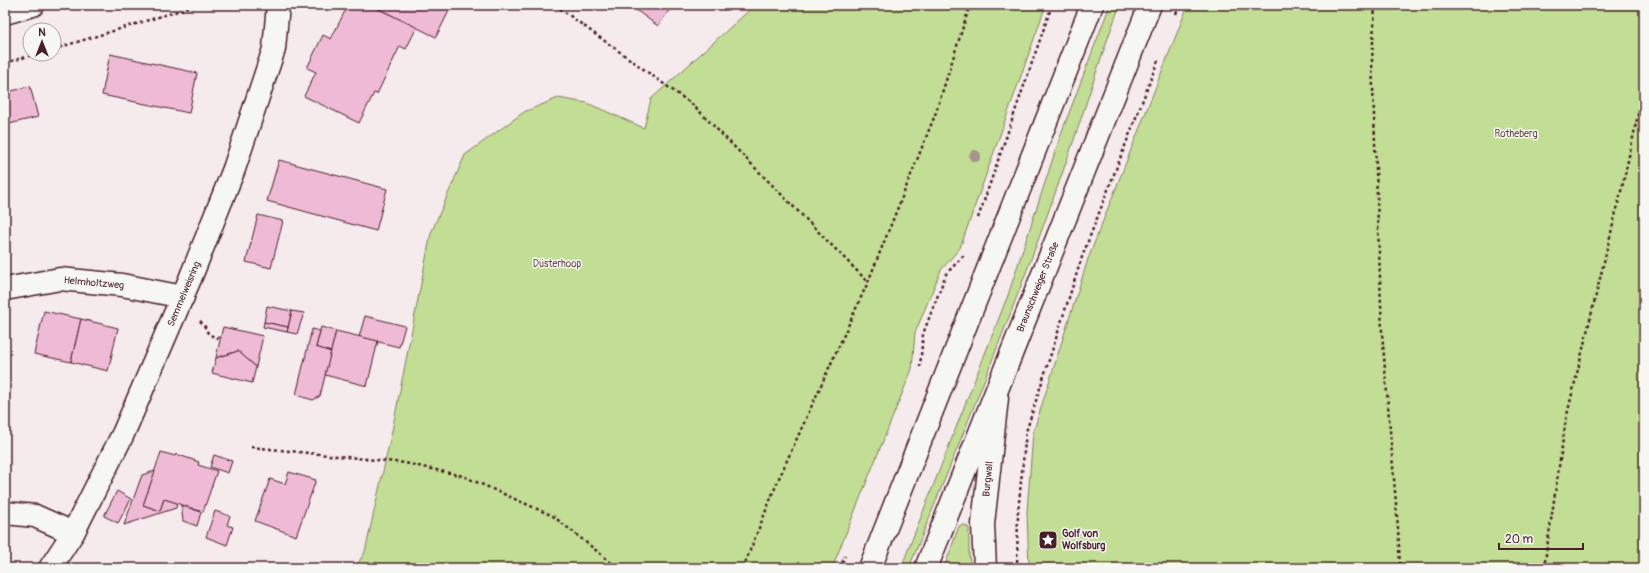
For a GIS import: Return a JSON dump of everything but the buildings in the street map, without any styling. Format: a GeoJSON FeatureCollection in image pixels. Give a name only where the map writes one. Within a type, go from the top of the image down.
{"type":"FeatureCollection","features":[{"type":"Feature","properties":{"kind":"main road"},"geometry":{"type":"LineString","coordinates":[[5,13],[33,5]]}},
{"type":"Feature","properties":{"kind":"main road","name":"Semmelweisring"},"geometry":{"type":"LineString","coordinates":[[50,568],[73,532],[123,434],[183,297],[234,169],[274,49],[278,5]]}},
{"type":"Feature","properties":{"kind":"main road"},"geometry":{"type":"LineString","coordinates":[[1070,61],[1087,5]]}},
{"type":"Feature","properties":{"kind":"main road"},"geometry":{"type":"LineString","coordinates":[[870,568],[1092,5]]}},
{"type":"Feature","properties":{"kind":"main road","name":"Braunschweiger Straße"},"geometry":{"type":"LineString","coordinates":[[926,568],[1150,5]]}},
{"type":"Feature","properties":{"kind":"main road","name":"Helmholtzweg"},"geometry":{"type":"LineString","coordinates":[[5,289],[60,280],[122,285],[183,297]]}},
{"type":"Feature","properties":{"kind":"main road","name":"Burgwall"},"geometry":{"type":"LineString","coordinates":[[985,568],[983,524],[998,389]]}},
{"type":"Feature","properties":{"kind":"main road"},"geometry":{"type":"LineString","coordinates":[[5,513],[35,516],[73,532]]}},
{"type":"Feature","properties":{"kind":"path"},"geometry":{"type":"LineString","coordinates":[[62,47],[194,5]]}},
{"type":"Feature","properties":{"kind":"path"},"geometry":{"type":"LineString","coordinates":[[555,5],[693,104],[868,282]]}},
{"type":"Feature","properties":{"kind":"path"},"geometry":{"type":"LineString","coordinates":[[743,568],[779,478],[868,282],[935,115],[970,5]]}},
{"type":"Feature","properties":{"kind":"path"},"geometry":{"type":"LineString","coordinates":[[977,223],[1052,5]]}},
{"type":"Feature","properties":{"kind":"path"},"geometry":{"type":"LineString","coordinates":[[1174,20],[1179,5]]}},
{"type":"Feature","properties":{"kind":"path"},"geometry":{"type":"LineString","coordinates":[[1375,5],[1372,61],[1382,332],[1400,568]]}},
{"type":"Feature","properties":{"kind":"path"},"geometry":{"type":"LineString","coordinates":[[1017,568],[1018,512],[1026,432],[1082,257],[1159,57]]}},
{"type":"Feature","properties":{"kind":"path"},"geometry":{"type":"LineString","coordinates":[[5,63],[22,58]]}},
{"type":"Feature","properties":{"kind":"path"},"geometry":{"type":"LineString","coordinates":[[1544,568],[1566,420],[1624,179],[1644,87]]}},
{"type":"Feature","properties":{"kind":"path"},"geometry":{"type":"LineString","coordinates":[[920,371],[923,334],[938,294],[946,274],[966,253]]}},
{"type":"Feature","properties":{"kind":"path"},"geometry":{"type":"LineString","coordinates":[[251,447],[405,463],[463,476],[553,516],[618,568]]}},
{"type":"Feature","properties":{"kind":"path"},"geometry":{"type":"LineString","coordinates":[[840,568],[847,550]]}},
{"type":"Feature","properties":{"kind":"green space","name":"Düsterhoop"},"geometry":{"type":"Polygon","coordinates":[[[755,5],[1046,5],[960,248],[941,270],[915,333],[912,369],[832,568],[355,568],[365,552],[392,431],[431,233],[465,155],[524,112],[558,98],[587,103],[644,128],[651,99],[755,5]]]}},
{"type":"Feature","properties":{"kind":"green space"},"geometry":{"type":"Polygon","coordinates":[[[1110,5],[1120,5],[1027,271],[909,568],[901,568],[1008,295],[1061,134],[1110,5]]]}},
{"type":"Feature","properties":{"kind":"green space","name":"Rotheberg"},"geometry":{"type":"Polygon","coordinates":[[[1188,5],[1644,5],[1644,568],[1029,568],[1027,512],[1033,433],[1088,259],[1188,5]]]}},
{"type":"Feature","properties":{"kind":"green space"},"geometry":{"type":"Polygon","coordinates":[[[965,525],[969,528],[969,554],[971,568],[944,568],[959,526],[965,525]]]}},
{"type":"Feature","properties":{"kind":"place","name":"Golf von Wolfsburg"},"geometry":{"type":"Point","coordinates":[1048,540]}}]}
